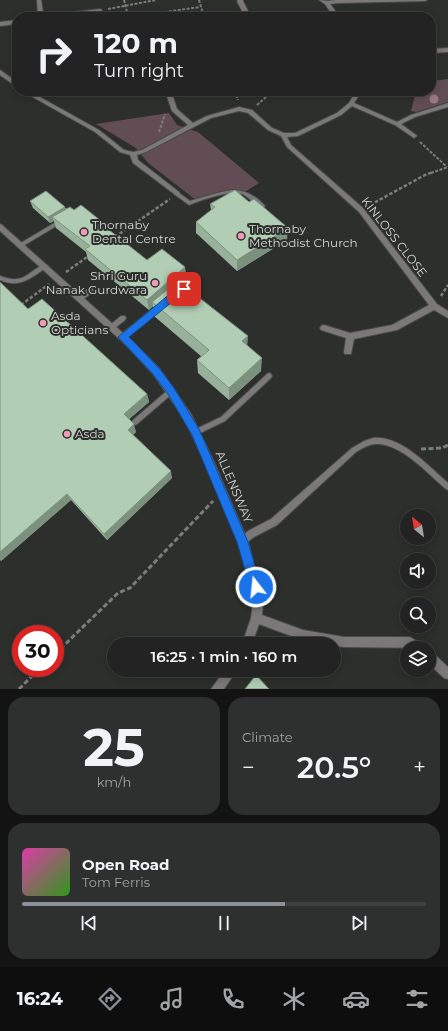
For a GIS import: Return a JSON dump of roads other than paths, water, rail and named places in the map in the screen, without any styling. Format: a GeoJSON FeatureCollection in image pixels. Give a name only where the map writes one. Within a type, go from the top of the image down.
{"type":"FeatureCollection","features":[{"type":"Feature","properties":{"kind":"street"},"geometry":{"type":"LineString","coordinates":[[39,0],[40,12]]}},
{"type":"Feature","properties":{"kind":"street"},"geometry":{"type":"LineString","coordinates":[[241,0],[240,1],[246,12]]}},
{"type":"Feature","properties":{"kind":"street"},"geometry":{"type":"LineString","coordinates":[[320,0],[327,2],[425,0]]}},
{"type":"Feature","properties":{"kind":"street"},"geometry":{"type":"LineString","coordinates":[[327,2],[334,12]]}},
{"type":"Feature","properties":{"kind":"street"},"geometry":{"type":"LineString","coordinates":[[91,12],[100,11]]}},
{"type":"Feature","properties":{"kind":"street"},"geometry":{"type":"LineString","coordinates":[[0,24],[12,23]]}},
{"type":"Feature","properties":{"kind":"street"},"geometry":{"type":"LineString","coordinates":[[436,51],[448,50]]}},
{"type":"Feature","properties":{"kind":"street"},"geometry":{"type":"LineString","coordinates":[[0,72],[12,81]]}},
{"type":"Feature","properties":{"kind":"street"},"geometry":{"type":"LineString","coordinates":[[34,96],[97,131],[122,151],[134,154],[154,146],[209,117],[239,109],[250,112],[270,129],[283,135],[296,135],[339,114],[351,104],[357,96]]}},
{"type":"Feature","properties":{"kind":"street"},"geometry":{"type":"LineString","coordinates":[[170,96],[174,110],[192,125]]}},
{"type":"Feature","properties":{"kind":"street"},"geometry":{"type":"LineString","coordinates":[[351,104],[397,124],[414,136]]}},
{"type":"Feature","properties":{"kind":"street"},"geometry":{"type":"LineString","coordinates":[[397,124],[413,116],[448,106]]}},
{"type":"Feature","properties":{"kind":"street","name":"KINLOSS CLOSE"},"geometry":{"type":"LineString","coordinates":[[283,135],[288,146],[361,210],[434,306],[448,315]]}},
{"type":"Feature","properties":{"kind":"street"},"geometry":{"type":"LineString","coordinates":[[134,154],[135,161],[177,194]]}},
{"type":"Feature","properties":{"kind":"street","name":"ALLENSWAY"},"geometry":{"type":"LineString","coordinates":[[0,227],[112,327],[156,371],[171,391],[196,432],[243,542],[256,587],[258,603],[256,618],[249,637]]}},
{"type":"Feature","properties":{"kind":"street"},"geometry":{"type":"LineString","coordinates":[[324,328],[350,336],[394,328],[434,306]]}},
{"type":"Feature","properties":{"kind":"street"},"geometry":{"type":"LineString","coordinates":[[348,352],[350,336]]}},
{"type":"Feature","properties":{"kind":"street"},"geometry":{"type":"LineString","coordinates":[[256,618],[303,635],[344,642],[400,642]]}},
{"type":"Feature","properties":{"kind":"street"},"geometry":{"type":"LineString","coordinates":[[436,663],[448,674]]}},
{"type":"Feature","properties":{"kind":"street"},"geometry":{"type":"LineString","coordinates":[[217,689],[226,677]]}},
{"type":"Feature","properties":{"kind":"lane"},"geometry":{"type":"LineString","coordinates":[[177,194],[189,203],[211,196],[243,192],[268,211]]}},
{"type":"Feature","properties":{"kind":"lane"},"geometry":{"type":"LineString","coordinates":[[21,245],[69,216]]}},
{"type":"Feature","properties":{"kind":"lane"},"geometry":{"type":"LineString","coordinates":[[0,278],[8,283],[23,281],[45,266]]}},
{"type":"Feature","properties":{"kind":"lane"},"geometry":{"type":"LineString","coordinates":[[80,298],[91,290]]}},
{"type":"Feature","properties":{"kind":"lane"},"geometry":{"type":"LineString","coordinates":[[122,337],[164,303]]}},
{"type":"Feature","properties":{"kind":"lane"},"geometry":{"type":"LineString","coordinates":[[112,327],[124,318]]}},
{"type":"Feature","properties":{"kind":"lane"},"geometry":{"type":"LineString","coordinates":[[196,432],[222,419],[269,376]]}},
{"type":"Feature","properties":{"kind":"lane"},"geometry":{"type":"LineString","coordinates":[[135,422],[171,391]]}},
{"type":"Feature","properties":{"kind":"lane"},"geometry":{"type":"LineString","coordinates":[[243,542],[251,534],[274,522],[354,450],[367,443],[380,441],[391,443],[404,451],[448,487]]}},
{"type":"Feature","properties":{"kind":"place","name":"Thornaby Dental Centre"},"geometry":{"type":"Point","coordinates":[84,232]}},
{"type":"Feature","properties":{"kind":"place","name":"Thornaby Methodist Church"},"geometry":{"type":"Point","coordinates":[241,236]}},
{"type":"Feature","properties":{"kind":"place","name":"Shri Guru Nanak Gurdwara"},"geometry":{"type":"Point","coordinates":[155,283]}},
{"type":"Feature","properties":{"kind":"place","name":"Asda Opticians"},"geometry":{"type":"Point","coordinates":[43,323]}},
{"type":"Feature","properties":{"kind":"place","name":"Asda"},"geometry":{"type":"Point","coordinates":[67,434]}}]}
